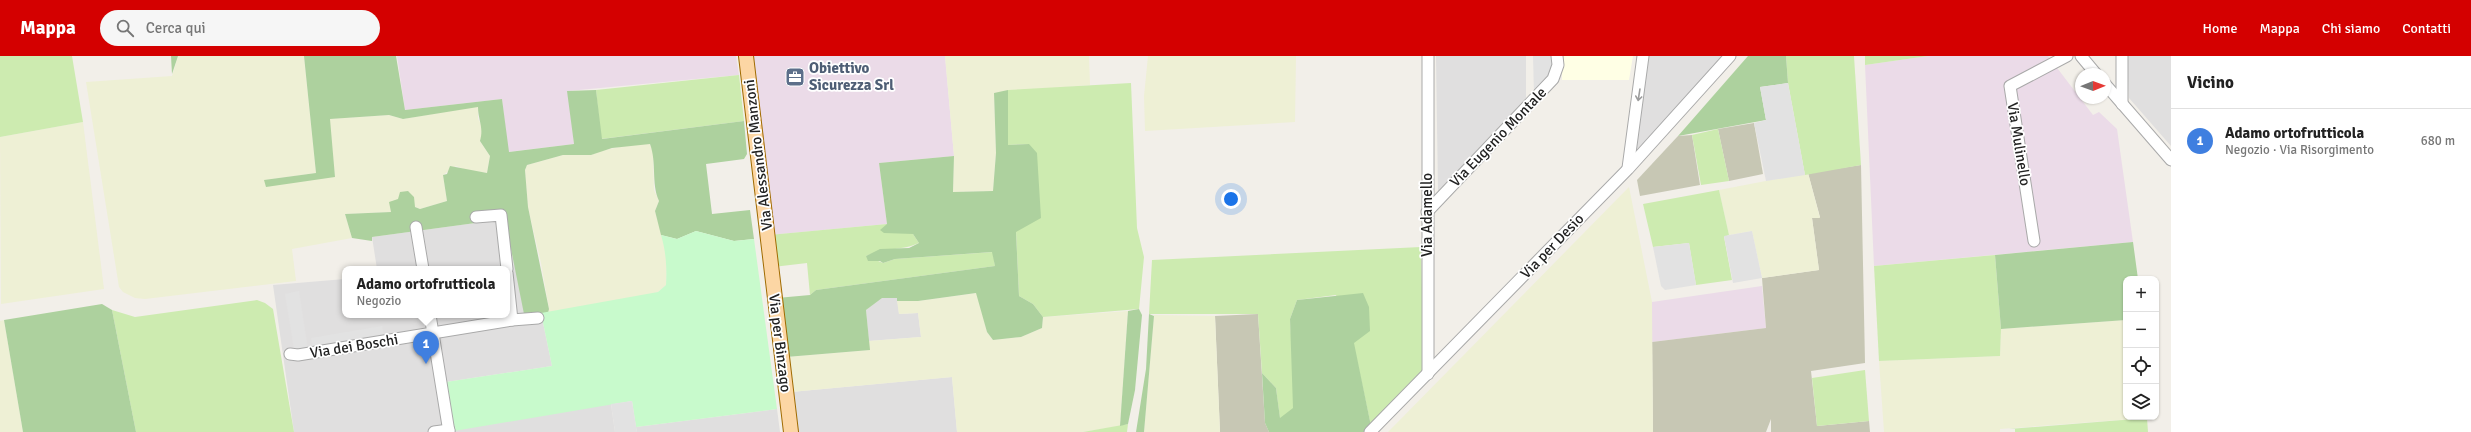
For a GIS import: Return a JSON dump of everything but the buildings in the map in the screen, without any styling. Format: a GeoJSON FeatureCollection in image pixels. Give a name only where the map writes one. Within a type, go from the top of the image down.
{"type":"FeatureCollection","features":[{"type":"Feature","properties":{"kind":"main road","name":"Via Alessandro Manzoni"},"geometry":{"type":"LineString","coordinates":[[746,56],[769,254]]}},
{"type":"Feature","properties":{"kind":"main road","name":"Via per Binzago"},"geometry":{"type":"LineString","coordinates":[[769,254],[791,432]]}},
{"type":"Feature","properties":{"kind":"street","name":"Via Adamello"},"geometry":{"type":"LineString","coordinates":[[1428,56],[1428,374]]}},
{"type":"Feature","properties":{"kind":"street","name":"Via Eugenio Montale"},"geometry":{"type":"LineString","coordinates":[[1427,212],[1553,79],[1558,66],[1558,56]]}},
{"type":"Feature","properties":{"kind":"street"},"geometry":{"type":"LineString","coordinates":[[1628,169],[1644,56]]}},
{"type":"Feature","properties":{"kind":"street","name":"Via per Desio"},"geometry":{"type":"LineString","coordinates":[[1370,432],[1628,169],[1730,56]]}},
{"type":"Feature","properties":{"kind":"street","name":"Via Mulinello"},"geometry":{"type":"LineString","coordinates":[[2034,241],[2010,86],[2067,56]]}},
{"type":"Feature","properties":{"kind":"street"},"geometry":{"type":"LineString","coordinates":[[2080,56],[2091,68]]}},
{"type":"Feature","properties":{"kind":"street"},"geometry":{"type":"LineString","coordinates":[[2122,56],[2122,104]]}},
{"type":"Feature","properties":{"kind":"street"},"geometry":{"type":"LineString","coordinates":[[2111,91],[2171,160]]}},
{"type":"Feature","properties":{"kind":"street"},"geometry":{"type":"LineString","coordinates":[[476,217],[501,215],[507,266]]}},
{"type":"Feature","properties":{"kind":"street"},"geometry":{"type":"LineString","coordinates":[[416,227],[422,266]]}},
{"type":"Feature","properties":{"kind":"street"},"geometry":{"type":"LineString","coordinates":[[510,301],[512,320]]}},
{"type":"Feature","properties":{"kind":"street"},"geometry":{"type":"LineString","coordinates":[[430,318],[449,431],[434,432]]}},
{"type":"Feature","properties":{"kind":"street","name":"Via dei Boschi"},"geometry":{"type":"LineString","coordinates":[[290,354],[298,355],[512,320],[538,318]]}},
{"type":"Feature","properties":{"kind":"shaded area"},"geometry":{"type":"Polygon","coordinates":[[[178,56],[304,56],[316,173],[265,180],[335,177],[329,119],[389,115],[403,119],[478,106],[478,119],[482,125],[483,132],[480,141],[490,156],[487,173],[466,170],[456,166],[443,175],[447,201],[420,209],[398,199],[392,212],[345,214],[352,238],[292,249],[296,281],[145,299],[135,298],[123,292],[119,287],[86,82],[172,76],[178,56]]]}},
{"type":"Feature","properties":{"kind":"shaded area"},"geometry":{"type":"Polygon","coordinates":[[[397,56],[736,56],[739,75],[568,91],[574,144],[508,152],[502,99],[405,110],[397,56]]]}},
{"type":"Feature","properties":{"kind":"shaded area"},"geometry":{"type":"Polygon","coordinates":[[[749,56],[945,56],[954,156],[879,163],[887,224],[769,235],[749,56]]]}},
{"type":"Feature","properties":{"kind":"shaded area"},"geometry":{"type":"Polygon","coordinates":[[[945,56],[1089,56],[1090,85],[994,93],[996,153],[993,191],[953,192],[954,156],[945,56]]]}},
{"type":"Feature","properties":{"kind":"shaded area"},"geometry":{"type":"Polygon","coordinates":[[[1148,56],[1296,56],[1295,122],[1145,131],[1144,96],[1148,56]]]}},
{"type":"Feature","properties":{"kind":"shaded area"},"geometry":{"type":"Polygon","coordinates":[[[1436,56],[1526,56],[1526,98],[1438,191],[1436,56]]]}},
{"type":"Feature","properties":{"kind":"shaded area"},"geometry":{"type":"Polygon","coordinates":[[[1533,56],[1553,56],[1554,73],[1534,95],[1533,56]]]}},
{"type":"Feature","properties":{"kind":"shaded area"},"geometry":{"type":"Polygon","coordinates":[[[1562,56],[1633,56],[1629,80],[1562,80],[1562,56]]]}},
{"type":"Feature","properties":{"kind":"shaded area"},"geometry":{"type":"Polygon","coordinates":[[[1649,56],[1723,56],[1635,154],[1642,90],[1646,77],[1649,56]]]}},
{"type":"Feature","properties":{"kind":"shaded area"},"geometry":{"type":"Polygon","coordinates":[[[1928,56],[2048,56],[2075,91],[2075,104],[2085,104],[2093,115],[2099,112],[2117,129],[2133,242],[1874,266],[1865,65],[1928,56]]]}},
{"type":"Feature","properties":{"kind":"shaded area"},"geometry":{"type":"Polygon","coordinates":[[[2127,56],[2171,56],[2171,146],[2129,98],[2127,56]]]}},
{"type":"Feature","properties":{"kind":"shaded area"},"geometry":{"type":"Polygon","coordinates":[[[1788,83],[1805,175],[1766,181],[1754,123],[1766,120],[1760,87],[1788,83]]]}},
{"type":"Feature","properties":{"kind":"shaded area"},"geometry":{"type":"Polygon","coordinates":[[[83,122],[104,289],[1,304],[0,137],[83,122]]]}},
{"type":"Feature","properties":{"kind":"shaded area"},"geometry":{"type":"Polygon","coordinates":[[[1754,123],[1763,174],[1729,181],[1718,129],[1754,123]]]}},
{"type":"Feature","properties":{"kind":"shaded area"},"geometry":{"type":"Polygon","coordinates":[[[1692,135],[1700,185],[1640,196],[1637,180],[1678,136],[1692,135]]]}},
{"type":"Feature","properties":{"kind":"shaded area"},"geometry":{"type":"Polygon","coordinates":[[[634,144],[650,144],[653,153],[654,190],[659,201],[655,211],[667,253],[666,285],[658,292],[648,295],[548,313],[549,309],[541,263],[528,208],[525,170],[527,165],[563,155],[591,155],[600,151],[634,144]]]}},
{"type":"Feature","properties":{"kind":"shaded area"},"geometry":{"type":"Polygon","coordinates":[[[1861,165],[1865,363],[1811,371],[1817,426],[1869,421],[1870,432],[1771,432],[1771,419],[1766,432],[1653,432],[1652,342],[1766,328],[1762,278],[1819,270],[1812,218],[1820,217],[1808,173],[1861,165]]]}},
{"type":"Feature","properties":{"kind":"shaded area"},"geometry":{"type":"Polygon","coordinates":[[[1808,173],[1820,218],[1812,218],[1819,270],[1762,278],[1752,231],[1729,235],[1719,190],[1808,173]]]}},
{"type":"Feature","properties":{"kind":"shaded area"},"geometry":{"type":"Polygon","coordinates":[[[1629,187],[1652,302],[1653,432],[1388,432],[1629,187]]]}},
{"type":"Feature","properties":{"kind":"shaded area"},"geometry":{"type":"Polygon","coordinates":[[[505,219],[525,314],[541,313],[552,366],[446,382],[611,404],[615,432],[294,432],[273,285],[342,279],[342,318],[510,318],[510,266],[377,266],[372,237],[505,219]]]}},
{"type":"Feature","properties":{"kind":"shaded area"},"geometry":{"type":"Polygon","coordinates":[[[1752,231],[1762,278],[1733,283],[1724,236],[1752,231]]]}},
{"type":"Feature","properties":{"kind":"shaded area"},"geometry":{"type":"Polygon","coordinates":[[[1689,243],[1696,285],[1665,290],[1661,286],[1653,247],[1689,243]]]}},
{"type":"Feature","properties":{"kind":"shaded area"},"geometry":{"type":"Polygon","coordinates":[[[1762,286],[1766,328],[1652,342],[1652,302],[1762,286]]]}},
{"type":"Feature","properties":{"kind":"shaded area"},"geometry":{"type":"Polygon","coordinates":[[[299,291],[308,350],[297,351],[294,349],[285,294],[299,291]]]}},
{"type":"Feature","properties":{"kind":"shaded area"},"geometry":{"type":"Polygon","coordinates":[[[977,293],[987,332],[993,340],[1021,337],[1042,328],[1043,317],[1128,311],[1120,426],[1083,432],[957,432],[952,377],[791,392],[786,357],[869,350],[869,341],[921,337],[918,313],[899,314],[897,301],[918,301],[977,293]]]}},
{"type":"Feature","properties":{"kind":"shaded area"},"geometry":{"type":"Polygon","coordinates":[[[897,297],[899,314],[918,313],[921,337],[869,341],[866,310],[881,298],[897,297]]]}},
{"type":"Feature","properties":{"kind":"shaded area"},"geometry":{"type":"Polygon","coordinates":[[[1258,314],[1265,423],[1269,432],[1220,432],[1215,316],[1258,314]]]}},
{"type":"Feature","properties":{"kind":"shaded area"},"geometry":{"type":"Polygon","coordinates":[[[1154,315],[1215,316],[1220,432],[1144,432],[1154,315]]]}},
{"type":"Feature","properties":{"kind":"shaded area"},"geometry":{"type":"Polygon","coordinates":[[[4,320],[23,432],[0,432],[0,321],[4,320]]]}},
{"type":"Feature","properties":{"kind":"shaded area"},"geometry":{"type":"Polygon","coordinates":[[[2123,320],[2123,420],[2000,429],[2000,432],[1884,432],[1879,361],[2000,356],[2001,329],[2123,320]]]}},
{"type":"Feature","properties":{"kind":"shaded area"},"geometry":{"type":"Polygon","coordinates":[[[382,326],[384,337],[313,349],[311,338],[382,326]]]}},
{"type":"Feature","properties":{"kind":"shaded area"},"geometry":{"type":"Polygon","coordinates":[[[952,377],[957,432],[796,432],[791,392],[952,377]]]}},
{"type":"Feature","properties":{"kind":"shaded area"},"geometry":{"type":"Polygon","coordinates":[[[632,401],[637,432],[615,432],[611,404],[632,401]]]}},
{"type":"Feature","properties":{"kind":"shaded area"},"geometry":{"type":"Polygon","coordinates":[[[777,409],[780,432],[637,432],[636,427],[777,409]]]}},
{"type":"Feature","properties":{"kind":"green space"},"geometry":{"type":"Polygon","coordinates":[[[0,56],[72,56],[83,122],[0,137],[0,56]]]}},
{"type":"Feature","properties":{"kind":"green space"},"geometry":{"type":"Polygon","coordinates":[[[171,56],[178,56],[172,74],[171,56]]]}},
{"type":"Feature","properties":{"kind":"green space"},"geometry":{"type":"Polygon","coordinates":[[[304,56],[396,56],[405,110],[502,99],[509,152],[574,144],[567,91],[596,90],[602,139],[744,121],[747,154],[744,159],[706,164],[712,214],[750,210],[754,239],[734,241],[696,231],[677,239],[661,235],[655,211],[659,201],[655,187],[653,158],[650,144],[612,148],[591,155],[563,155],[527,165],[525,170],[528,207],[549,309],[548,313],[524,314],[505,219],[372,237],[372,241],[352,238],[345,214],[391,212],[389,202],[398,199],[400,192],[408,191],[414,197],[415,207],[420,209],[447,201],[443,175],[447,174],[450,166],[487,173],[490,156],[480,141],[481,128],[478,107],[403,119],[389,115],[330,119],[335,177],[266,187],[264,180],[316,173],[304,56]]]}},
{"type":"Feature","properties":{"kind":"green space"},"geometry":{"type":"Polygon","coordinates":[[[1748,56],[1786,56],[1788,83],[1760,87],[1766,120],[1678,136],[1748,56]]]}},
{"type":"Feature","properties":{"kind":"green space"},"geometry":{"type":"Polygon","coordinates":[[[1786,56],[1854,56],[1861,165],[1805,175],[1788,83],[1786,56]]]}},
{"type":"Feature","properties":{"kind":"green space"},"geometry":{"type":"Polygon","coordinates":[[[1865,56],[1928,56],[1865,65],[1865,56]]]}},
{"type":"Feature","properties":{"kind":"green space"},"geometry":{"type":"Polygon","coordinates":[[[739,75],[744,121],[601,139],[596,90],[739,75]]]}},
{"type":"Feature","properties":{"kind":"green space"},"geometry":{"type":"Polygon","coordinates":[[[1131,83],[1137,228],[1144,257],[1139,309],[1043,317],[1033,304],[1019,296],[1016,231],[1029,144],[1008,145],[1008,90],[1131,83]]]}},
{"type":"Feature","properties":{"kind":"green space"},"geometry":{"type":"Polygon","coordinates":[[[1008,90],[1008,145],[1029,144],[1037,153],[1041,218],[1016,232],[1019,296],[1033,304],[1043,317],[1042,328],[1021,337],[993,340],[987,332],[976,293],[918,301],[897,301],[897,298],[882,298],[866,310],[870,350],[786,357],[777,298],[810,295],[816,290],[995,266],[992,252],[895,259],[883,263],[880,261],[868,261],[866,256],[880,249],[909,248],[919,243],[913,234],[884,233],[880,230],[887,224],[879,163],[954,156],[953,192],[993,191],[996,153],[994,93],[1008,90]]]}},
{"type":"Feature","properties":{"kind":"green space"},"geometry":{"type":"Polygon","coordinates":[[[1718,129],[1729,181],[1701,185],[1692,135],[1718,129]]]}},
{"type":"Feature","properties":{"kind":"green space"},"geometry":{"type":"Polygon","coordinates":[[[1719,190],[1729,235],[1724,237],[1732,280],[1696,285],[1689,243],[1653,247],[1643,204],[1719,190]]]}},
{"type":"Feature","properties":{"kind":"green space"},"geometry":{"type":"Polygon","coordinates":[[[887,224],[913,234],[919,243],[906,247],[880,251],[866,256],[883,263],[895,259],[993,252],[995,266],[816,290],[810,295],[807,263],[773,267],[769,235],[887,224]]]}},
{"type":"Feature","properties":{"kind":"green space"},"geometry":{"type":"Polygon","coordinates":[[[696,231],[734,241],[754,239],[777,409],[636,427],[632,401],[454,431],[446,382],[552,366],[541,313],[658,292],[666,285],[666,260],[661,235],[677,239],[696,231]]]}},
{"type":"Feature","properties":{"kind":"green space"},"geometry":{"type":"Polygon","coordinates":[[[2133,242],[2138,276],[2123,276],[2123,320],[2001,329],[1995,255],[2133,242]]]}},
{"type":"Feature","properties":{"kind":"green space"},"geometry":{"type":"Polygon","coordinates":[[[1421,247],[1424,369],[1371,426],[1353,342],[1336,295],[1297,300],[1290,319],[1294,382],[1293,409],[1280,419],[1276,388],[1262,373],[1258,314],[1149,314],[1152,260],[1421,247]]]}},
{"type":"Feature","properties":{"kind":"green space"},"geometry":{"type":"Polygon","coordinates":[[[1995,255],[2001,329],[2000,356],[1879,361],[1874,266],[1995,255]]]}},
{"type":"Feature","properties":{"kind":"green space"},"geometry":{"type":"Polygon","coordinates":[[[1363,293],[1369,307],[1370,331],[1354,343],[1371,426],[1364,432],[1269,432],[1265,423],[1262,373],[1276,388],[1280,418],[1293,408],[1290,319],[1297,300],[1363,293]]]}},
{"type":"Feature","properties":{"kind":"green space"},"geometry":{"type":"Polygon","coordinates":[[[257,300],[265,303],[273,309],[294,432],[136,432],[112,310],[135,317],[257,300]]]}},
{"type":"Feature","properties":{"kind":"green space"},"geometry":{"type":"Polygon","coordinates":[[[102,304],[112,310],[136,432],[23,432],[4,320],[102,304]]]}},
{"type":"Feature","properties":{"kind":"green space"},"geometry":{"type":"Polygon","coordinates":[[[1139,309],[1142,315],[1135,390],[1128,424],[1120,426],[1128,311],[1139,309]]]}},
{"type":"Feature","properties":{"kind":"green space"},"geometry":{"type":"Polygon","coordinates":[[[1149,314],[1154,316],[1144,432],[1136,432],[1146,369],[1149,314]]]}},
{"type":"Feature","properties":{"kind":"green space"},"geometry":{"type":"Polygon","coordinates":[[[1865,370],[1869,421],[1817,426],[1812,378],[1865,370]]]}},
{"type":"Feature","properties":{"kind":"green space"},"geometry":{"type":"Polygon","coordinates":[[[2123,420],[2147,420],[2148,432],[2015,432],[2015,429],[2009,429],[2123,420]]]}},
{"type":"Feature","properties":{"kind":"green space"},"geometry":{"type":"Polygon","coordinates":[[[1128,424],[1127,432],[1083,432],[1128,424]]]}},
{"type":"Feature","properties":{"kind":"place","name":"Obiettivo Sicurezza Srl"},"geometry":{"type":"Point","coordinates":[795,77]}},
{"type":"Feature","properties":{"kind":"place","name":"Adamo ortofrutticola"},"geometry":{"type":"Point","coordinates":[426,364]}}]}
